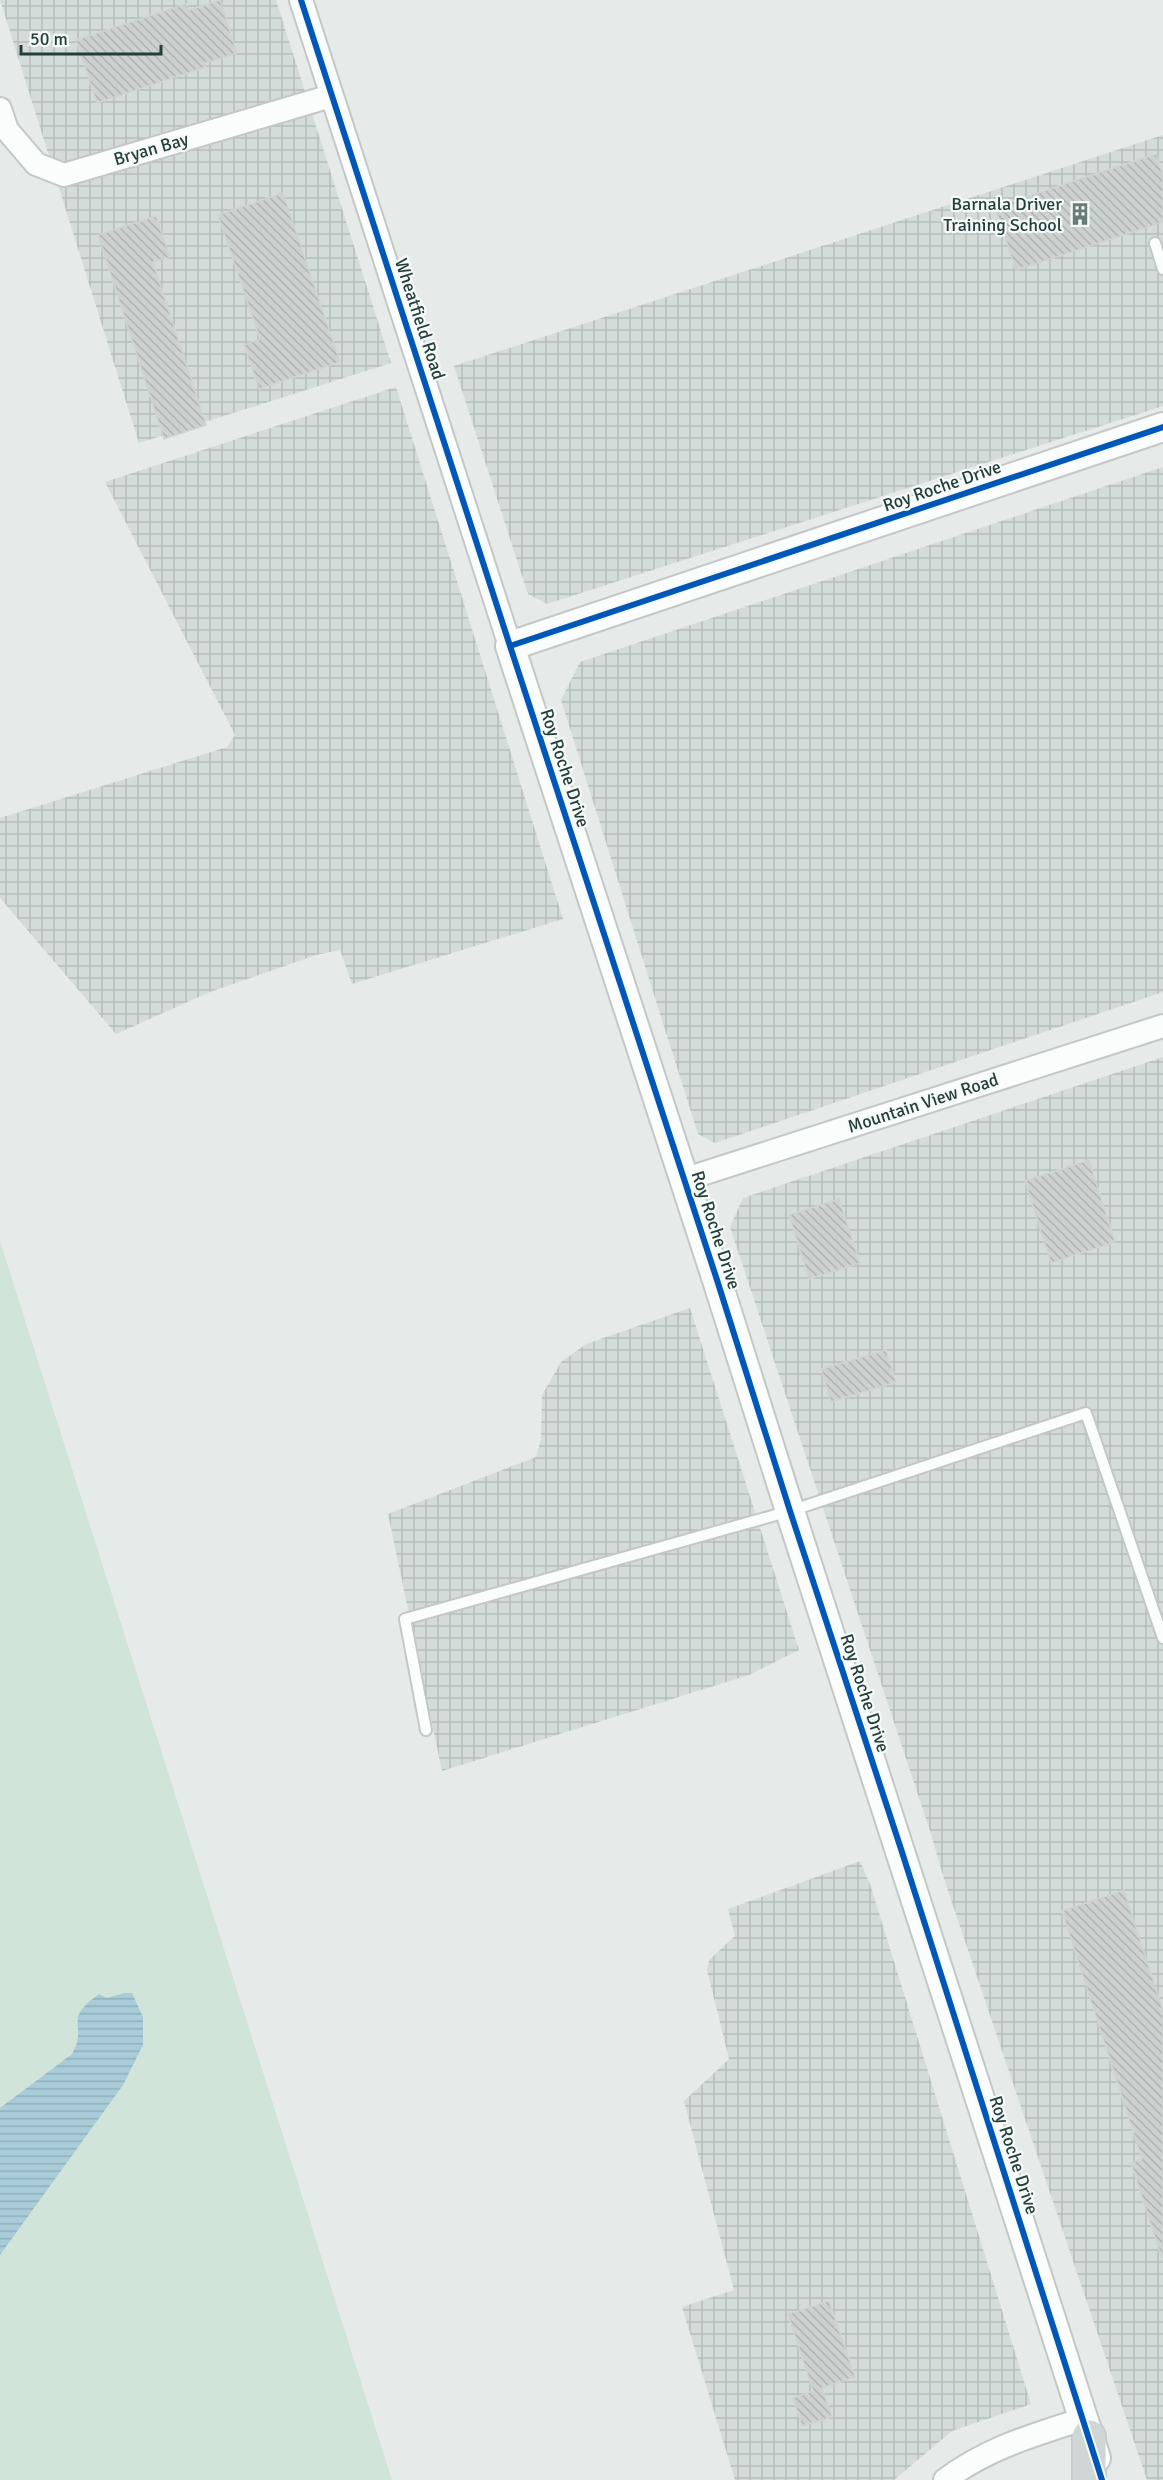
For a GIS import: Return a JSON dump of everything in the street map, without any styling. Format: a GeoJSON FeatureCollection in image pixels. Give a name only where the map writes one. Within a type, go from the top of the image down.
{"type":"FeatureCollection","features":[{"type":"Feature","properties":{"kind":"main road"},"geometry":{"type":"LineString","coordinates":[[1086,2428],[1089,2480]]}},
{"type":"Feature","properties":{"kind":"street","name":"Wheatfield Road"},"geometry":{"type":"LineString","coordinates":[[301,0],[510,646]]}},
{"type":"Feature","properties":{"kind":"street","name":"Bryan Bay"},"geometry":{"type":"LineString","coordinates":[[0,109],[7,130],[36,164],[64,175],[332,96]]}},
{"type":"Feature","properties":{"kind":"street","name":"Roy Roche Drive"},"geometry":{"type":"LineString","coordinates":[[1102,2480],[717,1280],[510,646],[1163,428]]}},
{"type":"Feature","properties":{"kind":"street","name":"Mountain View Road"},"geometry":{"type":"LineString","coordinates":[[683,1180],[1163,1026]]}},
{"type":"Feature","properties":{"kind":"street"},"geometry":{"type":"LineString","coordinates":[[945,2480],[963,2466],[992,2450],[1086,2428]]}},
{"type":"Feature","properties":{"kind":"lane"},"geometry":{"type":"LineString","coordinates":[[1155,243],[1163,269]]}},
{"type":"Feature","properties":{"kind":"lane"},"geometry":{"type":"LineString","coordinates":[[426,1730],[405,1619],[790,1511],[1086,1413],[1163,1638]]}},
{"type":"Feature","properties":{"kind":"shaded area"},"geometry":{"type":"Polygon","coordinates":[[[0,0],[276,0],[391,363],[139,443],[0,0]]]}},
{"type":"Feature","properties":{"kind":"shaded area"},"geometry":{"type":"Polygon","coordinates":[[[1163,135],[1163,406],[547,604],[528,594],[454,366],[1163,135]]]}},
{"type":"Feature","properties":{"kind":"shaded area"},"geometry":{"type":"Polygon","coordinates":[[[396,387],[563,919],[352,984],[340,950],[316,955],[210,992],[116,1034],[0,898],[0,818],[227,747],[235,735],[105,482],[396,387]]]}},
{"type":"Feature","properties":{"kind":"shaded area"},"geometry":{"type":"Polygon","coordinates":[[[1163,467],[1163,992],[715,1143],[698,1134],[561,700],[580,662],[1163,467]]]}},
{"type":"Feature","properties":{"kind":"shaded area"},"geometry":{"type":"Polygon","coordinates":[[[1163,1057],[1163,2480],[1147,2480],[944,1879],[730,1227],[743,1198],[1163,1057]]]}},
{"type":"Feature","properties":{"kind":"shaded area"},"geometry":{"type":"Polygon","coordinates":[[[690,1308],[799,1650],[749,1675],[442,1771],[388,1514],[536,1457],[541,1439],[542,1395],[561,1362],[586,1344],[690,1308]]]}},
{"type":"Feature","properties":{"kind":"shaded area"},"geometry":{"type":"Polygon","coordinates":[[[860,1861],[870,1884],[1031,2404],[952,2431],[894,2480],[735,2480],[682,2307],[734,2290],[684,2101],[729,2059],[707,1970],[709,1960],[735,1936],[728,1909],[860,1861]]]}},
{"type":"Feature","properties":{"kind":"green space"},"geometry":{"type":"Polygon","coordinates":[[[0,1241],[392,2480],[0,2480],[0,1241]]]}},
{"type":"Feature","properties":{"kind":"water"},"geometry":{"type":"Polygon","coordinates":[[[132,1993],[143,2017],[143,2045],[123,2085],[0,2255],[0,2108],[72,2054],[78,2036],[78,2017],[88,2003],[99,1994],[107,1998],[132,1993]]]}},
{"type":"Feature","properties":{"kind":"building"},"geometry":{"type":"Polygon","coordinates":[[[220,0],[237,53],[205,63],[206,67],[97,103],[76,40],[186,4],[189,10],[220,0]]]}},
{"type":"Feature","properties":{"kind":"building","name":"Barnala Driver Training School"},"geometry":{"type":"Polygon","coordinates":[[[1156,154],[1163,175],[1163,222],[1016,270],[995,207],[1156,154]]]}},
{"type":"Feature","properties":{"kind":"building"},"geometry":{"type":"Polygon","coordinates":[[[283,193],[340,362],[259,389],[244,345],[260,339],[218,215],[283,193]]]}},
{"type":"Feature","properties":{"kind":"building"},"geometry":{"type":"Polygon","coordinates":[[[156,216],[170,257],[153,262],[206,425],[164,439],[98,235],[156,216]]]}},
{"type":"Feature","properties":{"kind":"building"},"geometry":{"type":"Polygon","coordinates":[[[1089,1160],[1115,1242],[1051,1263],[1025,1181],[1089,1160]]]}},
{"type":"Feature","properties":{"kind":"building"},"geometry":{"type":"Polygon","coordinates":[[[839,1199],[860,1263],[809,1279],[789,1215],[839,1199]]]}},
{"type":"Feature","properties":{"kind":"building"},"geometry":{"type":"Polygon","coordinates":[[[886,1350],[896,1382],[831,1402],[821,1369],[886,1350]]]}},
{"type":"Feature","properties":{"kind":"building"},"geometry":{"type":"Polygon","coordinates":[[[1124,1890],[1163,2011],[1163,2262],[1131,2163],[1142,2159],[1062,1911],[1124,1890]]]}},
{"type":"Feature","properties":{"kind":"building"},"geometry":{"type":"Polygon","coordinates":[[[829,2301],[855,2377],[822,2388],[832,2417],[802,2426],[793,2398],[813,2391],[788,2314],[829,2301]]]}},
{"type":"Feature","properties":{"kind":"cycle path"},"geometry":{"type":"LineString","coordinates":[[301,0],[510,646]]}},
{"type":"Feature","properties":{"kind":"cycle path"},"geometry":{"type":"LineString","coordinates":[[1102,2480],[901,1849],[510,646],[1163,427]]}},
{"type":"Feature","properties":{"kind":"place","name":"Barnala Driver Training School"},"geometry":{"type":"Point","coordinates":[1080,214]}}]}
